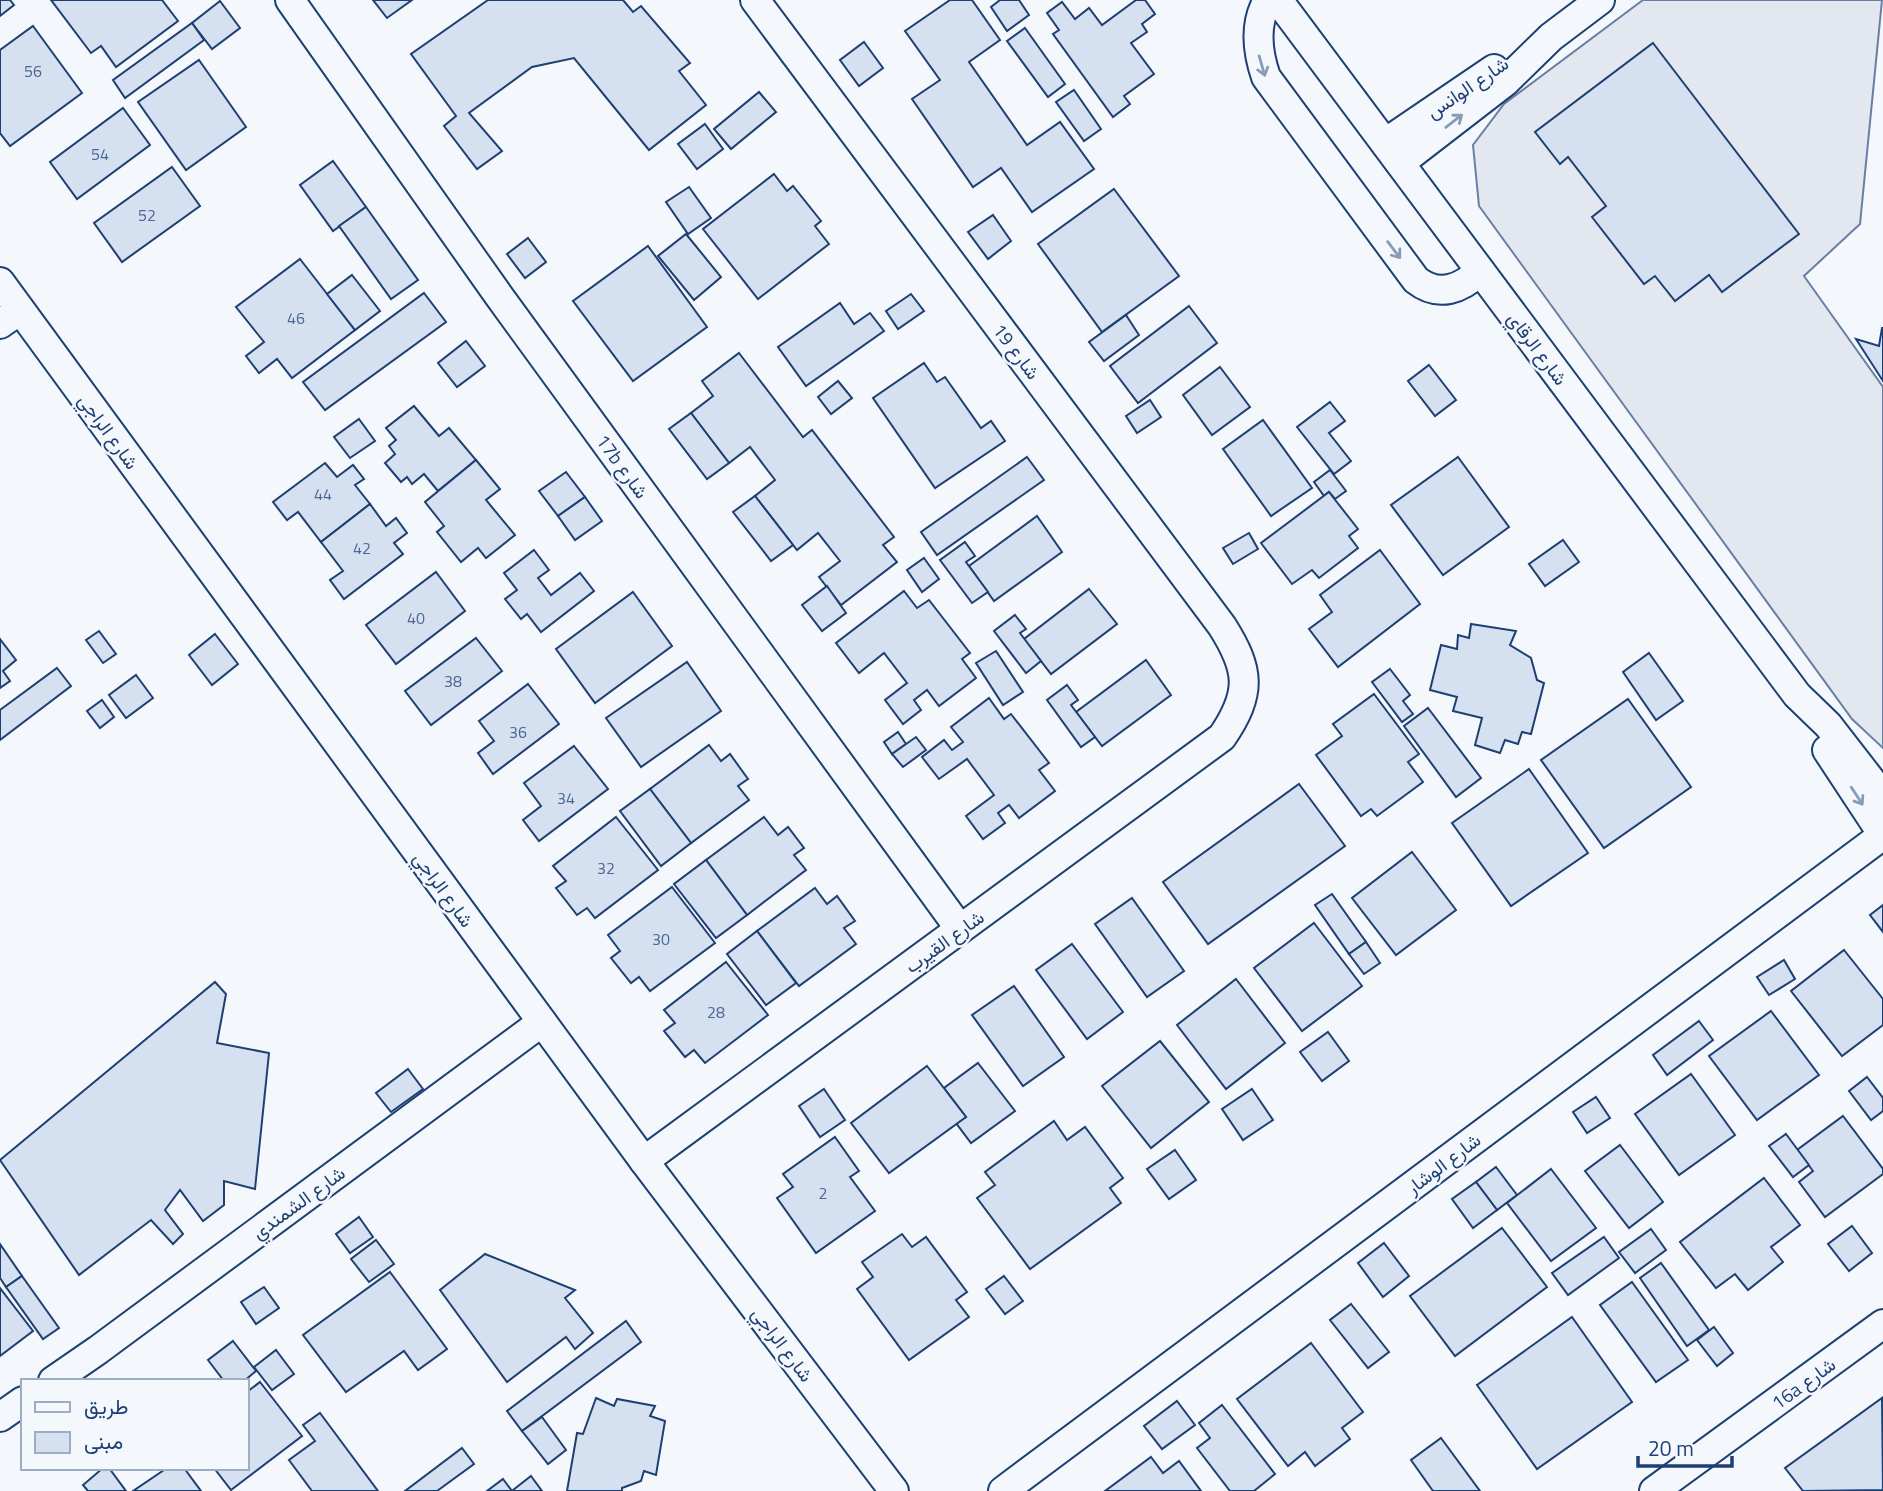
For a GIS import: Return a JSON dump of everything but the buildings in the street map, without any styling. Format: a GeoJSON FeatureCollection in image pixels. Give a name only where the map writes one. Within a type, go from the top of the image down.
{"type":"FeatureCollection","features":[{"type":"Feature","properties":{"kind":"street","name":"17b شارع"},"geometry":{"type":"LineString","coordinates":[[290,0],[499,296],[960,929]]}},
{"type":"Feature","properties":{"kind":"street","name":"شارع 19"},"geometry":{"type":"LineString","coordinates":[[755,0],[1222,626],[1239,653],[1244,685],[1237,715]]}},
{"type":"Feature","properties":{"kind":"street"},"geometry":{"type":"LineString","coordinates":[[1268,0],[1261,17],[1258,41],[1266,77],[1416,280],[1444,291],[1457,289],[1480,271]]}},
{"type":"Feature","properties":{"kind":"street","name":"شارع الرقاي"},"geometry":{"type":"LineString","coordinates":[[1278,0],[1797,695],[1828,726],[1883,796]]}},
{"type":"Feature","properties":{"kind":"street","name":"شارع الوانس"},"geometry":{"type":"LineString","coordinates":[[1393,153],[1512,56],[1551,37],[1600,0]]}},
{"type":"Feature","properties":{"kind":"street","name":"شارع الراجي"},"geometry":{"type":"LineString","coordinates":[[0,282],[10,317],[894,1491]]}},
{"type":"Feature","properties":{"kind":"street","name":"شارع الرقاي"},"geometry":{"type":"LineString","coordinates":[[1797,695],[1816,734],[1883,835]]}},
{"type":"Feature","properties":{"kind":"street","name":"شارع القيرب"},"geometry":{"type":"LineString","coordinates":[[644,1161],[1222,737],[1237,715]]}},
{"type":"Feature","properties":{"kind":"street","name":"شارع الوشار"},"geometry":{"type":"LineString","coordinates":[[1003,1491],[1883,835]]}},
{"type":"Feature","properties":{"kind":"street","name":"شارع الشمندي"},"geometry":{"type":"LineString","coordinates":[[56,1379],[542,1023]]}},
{"type":"Feature","properties":{"kind":"street","name":"16a شارع"},"geometry":{"type":"LineString","coordinates":[[1654,1491],[1883,1324]]}},
{"type":"Feature","properties":{"kind":"street"},"geometry":{"type":"LineString","coordinates":[[0,1417],[21,1402]]}},
{"type":"Feature","properties":{"kind":"shaded area"},"geometry":{"type":"Polygon","coordinates":[[[1643,0],[1882,0],[1860,224],[1804,276],[1883,387],[1883,748],[1852,719],[1479,206],[1473,145],[1504,104],[1643,0]]]}}]}
